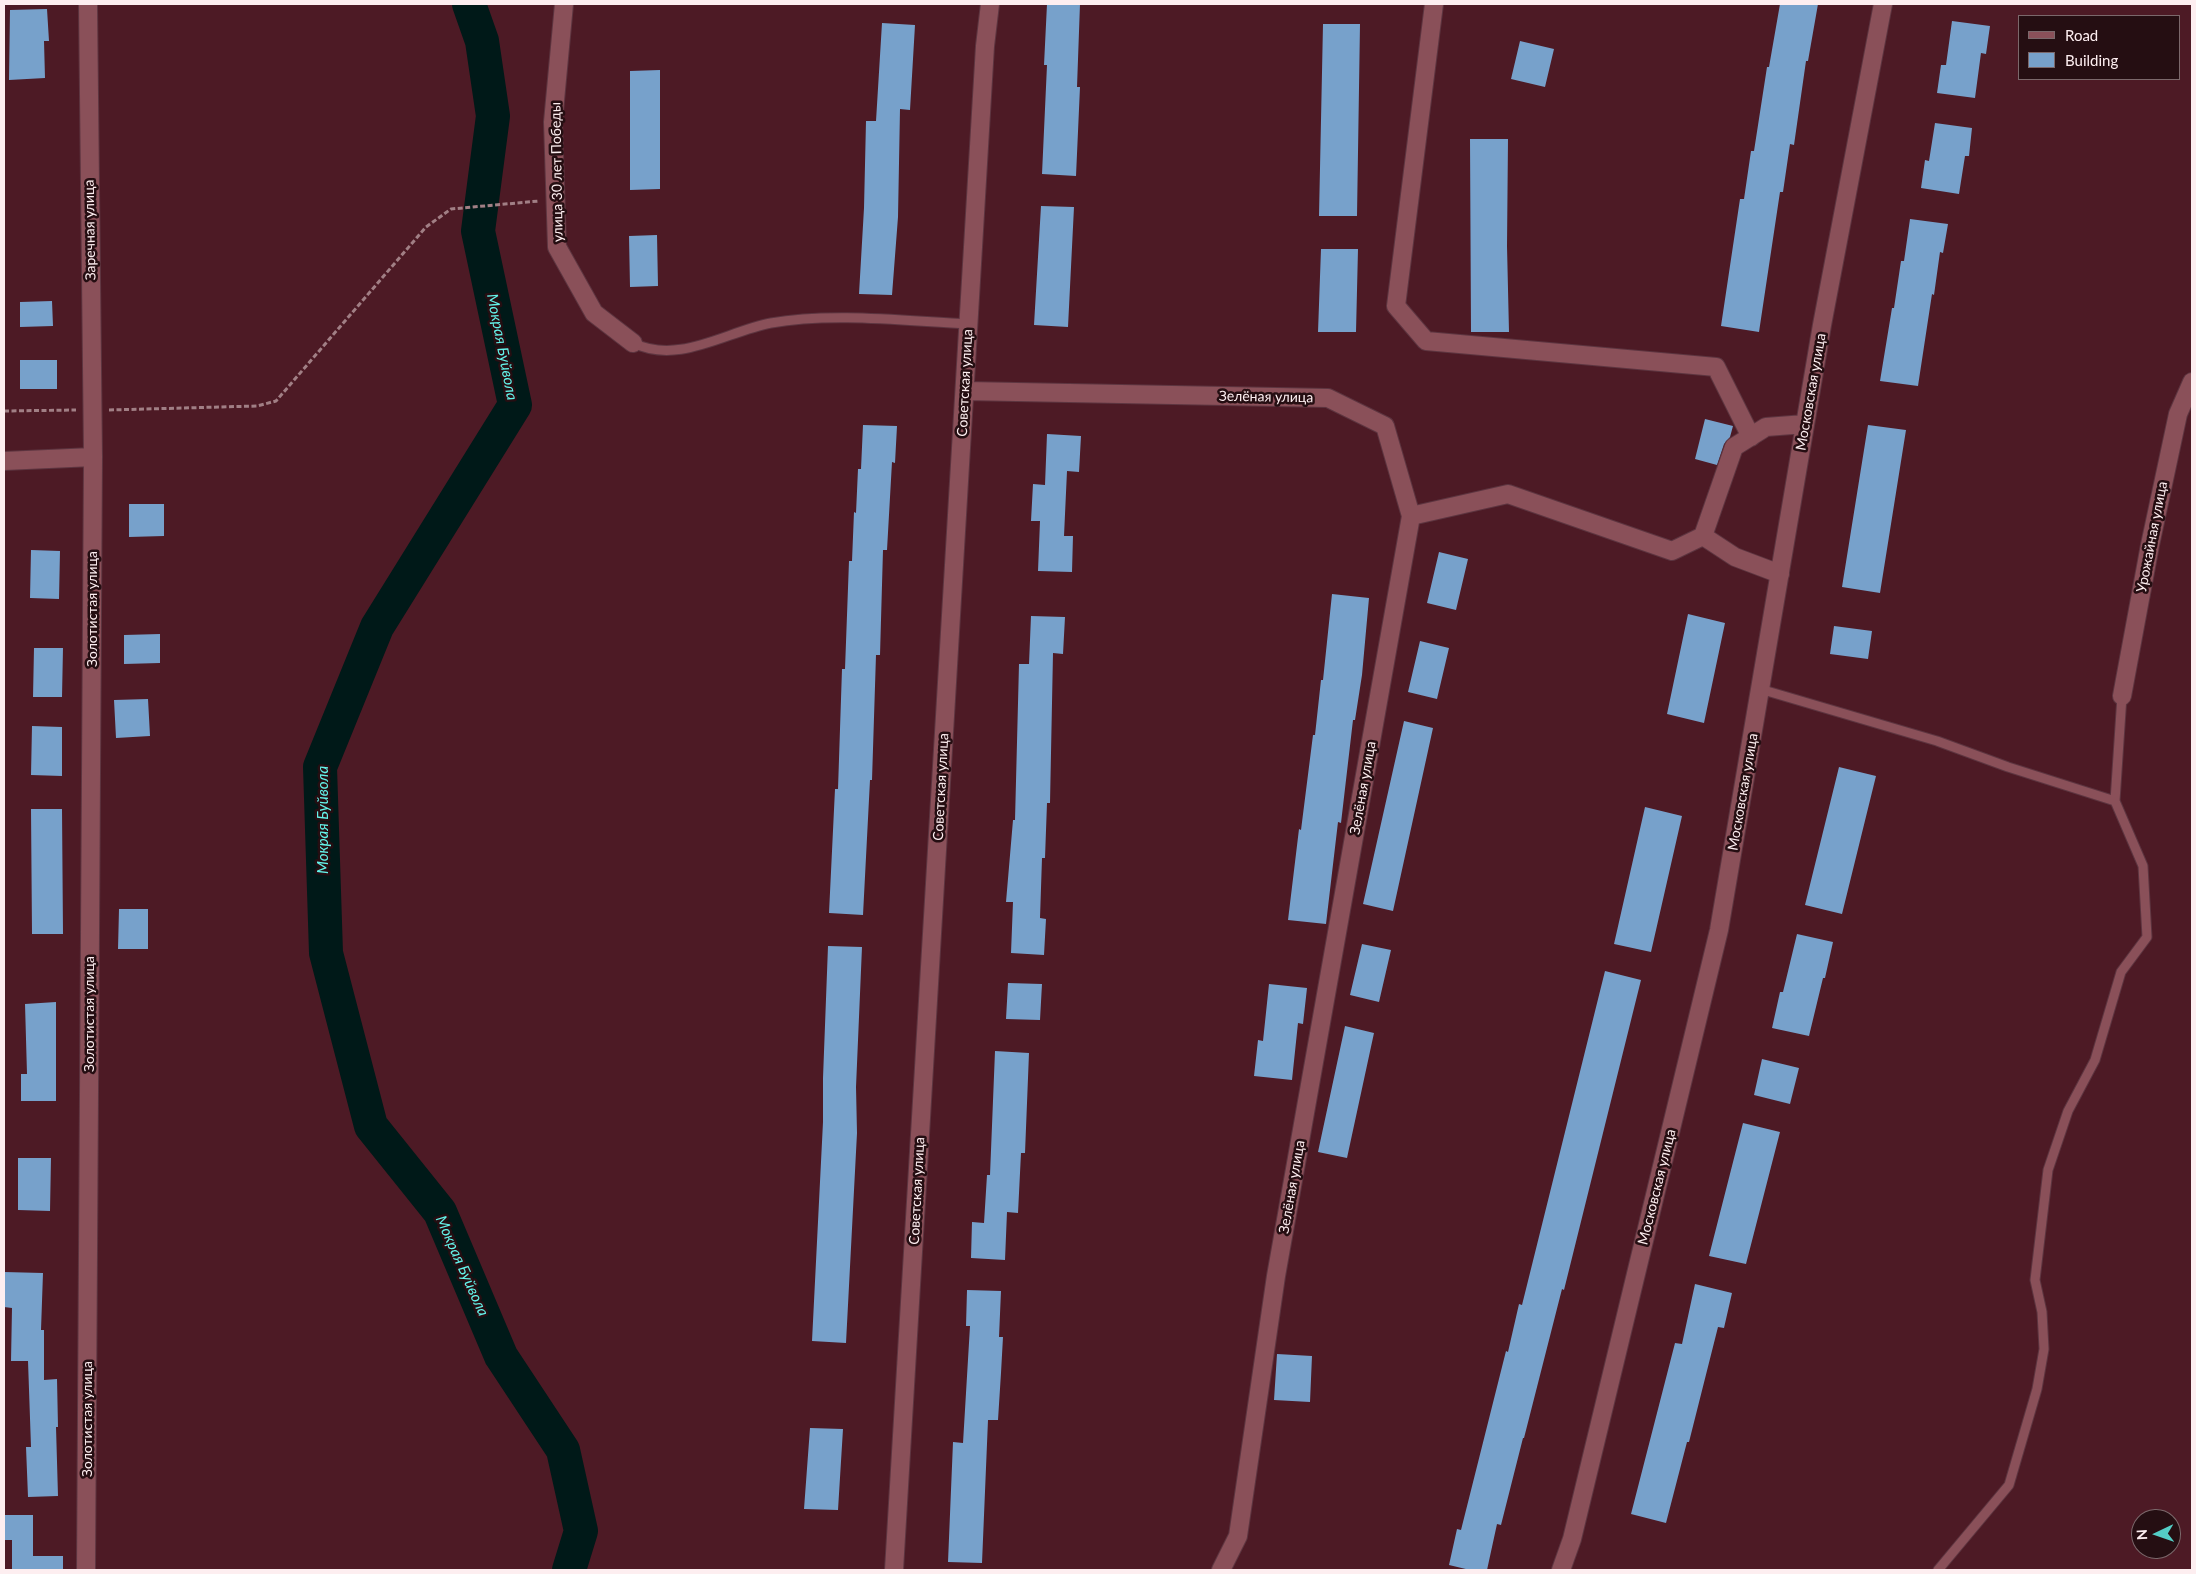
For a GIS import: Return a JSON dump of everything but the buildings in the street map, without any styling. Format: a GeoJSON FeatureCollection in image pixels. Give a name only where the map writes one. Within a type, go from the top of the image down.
{"type":"FeatureCollection","features":[{"type":"Feature","properties":{"kind":"street","name":"Заречная улица"},"geometry":{"type":"LineString","coordinates":[[88,4],[93,457]]}},
{"type":"Feature","properties":{"kind":"street","name":"улица 30 лет Победы"},"geometry":{"type":"LineString","coordinates":[[564,4],[553,122],[557,247],[594,313],[633,343]]}},
{"type":"Feature","properties":{"kind":"street","name":"Советская улица"},"geometry":{"type":"LineString","coordinates":[[894,1570],[985,46],[990,4]]}},
{"type":"Feature","properties":{"kind":"street"},"geometry":{"type":"LineString","coordinates":[[1434,4],[1396,306],[1426,341],[1716,367],[1751,437]]}},
{"type":"Feature","properties":{"kind":"street","name":"Московская улица"},"geometry":{"type":"LineString","coordinates":[[1561,1570],[1572,1538],[1719,930],[1805,424],[1883,4]]}},
{"type":"Feature","properties":{"kind":"street","name":"Урожайная улица"},"geometry":{"type":"LineString","coordinates":[[2122,696],[2150,544],[2178,414],[2192,382]]}},
{"type":"Feature","properties":{"kind":"street","name":"Зелёная улица"},"geometry":{"type":"LineString","coordinates":[[965,391],[1328,398],[1385,426],[1411,516],[1276,1276],[1238,1536],[1221,1570]]}},
{"type":"Feature","properties":{"kind":"street"},"geometry":{"type":"LineString","coordinates":[[1411,516],[1508,494],[1672,551],[1703,536],[1734,448],[1766,427],[1805,424]]}},
{"type":"Feature","properties":{"kind":"street"},"geometry":{"type":"LineString","coordinates":[[4,461],[93,457]]}},
{"type":"Feature","properties":{"kind":"street","name":"Золотистая улица"},"geometry":{"type":"LineString","coordinates":[[86,1570],[93,457]]}},
{"type":"Feature","properties":{"kind":"street"},"geometry":{"type":"LineString","coordinates":[[1703,536],[1735,557],[1780,574]]}},
{"type":"Feature","properties":{"kind":"lane"},"geometry":{"type":"LineString","coordinates":[[633,343],[648,350],[676,351],[770,323],[813,318],[968,324]]}},
{"type":"Feature","properties":{"kind":"lane"},"geometry":{"type":"LineString","coordinates":[[1760,689],[1937,741],[2008,767],[2115,801]]}},
{"type":"Feature","properties":{"kind":"lane"},"geometry":{"type":"LineString","coordinates":[[1938,1570],[2008,1485],[2037,1390],[2044,1349],[2042,1312],[2035,1280],[2048,1170],[2068,1111],[2095,1060],[2120,972],[2147,937],[2143,866],[2115,801],[2122,696]]}},
{"type":"Feature","properties":{"kind":"path"},"geometry":{"type":"LineString","coordinates":[[4,411],[257,406],[276,401],[426,227],[451,209],[516,202]]}},
{"type":"Feature","properties":{"kind":"waterway","name":"Мокрая Буйвола"},"geometry":{"type":"LineString","coordinates":[[469,4],[482,41],[493,116],[478,231],[515,405],[377,627],[320,767],[326,953],[371,1126],[440,1212],[501,1356],[563,1450],[581,1531],[569,1570]]}}]}
